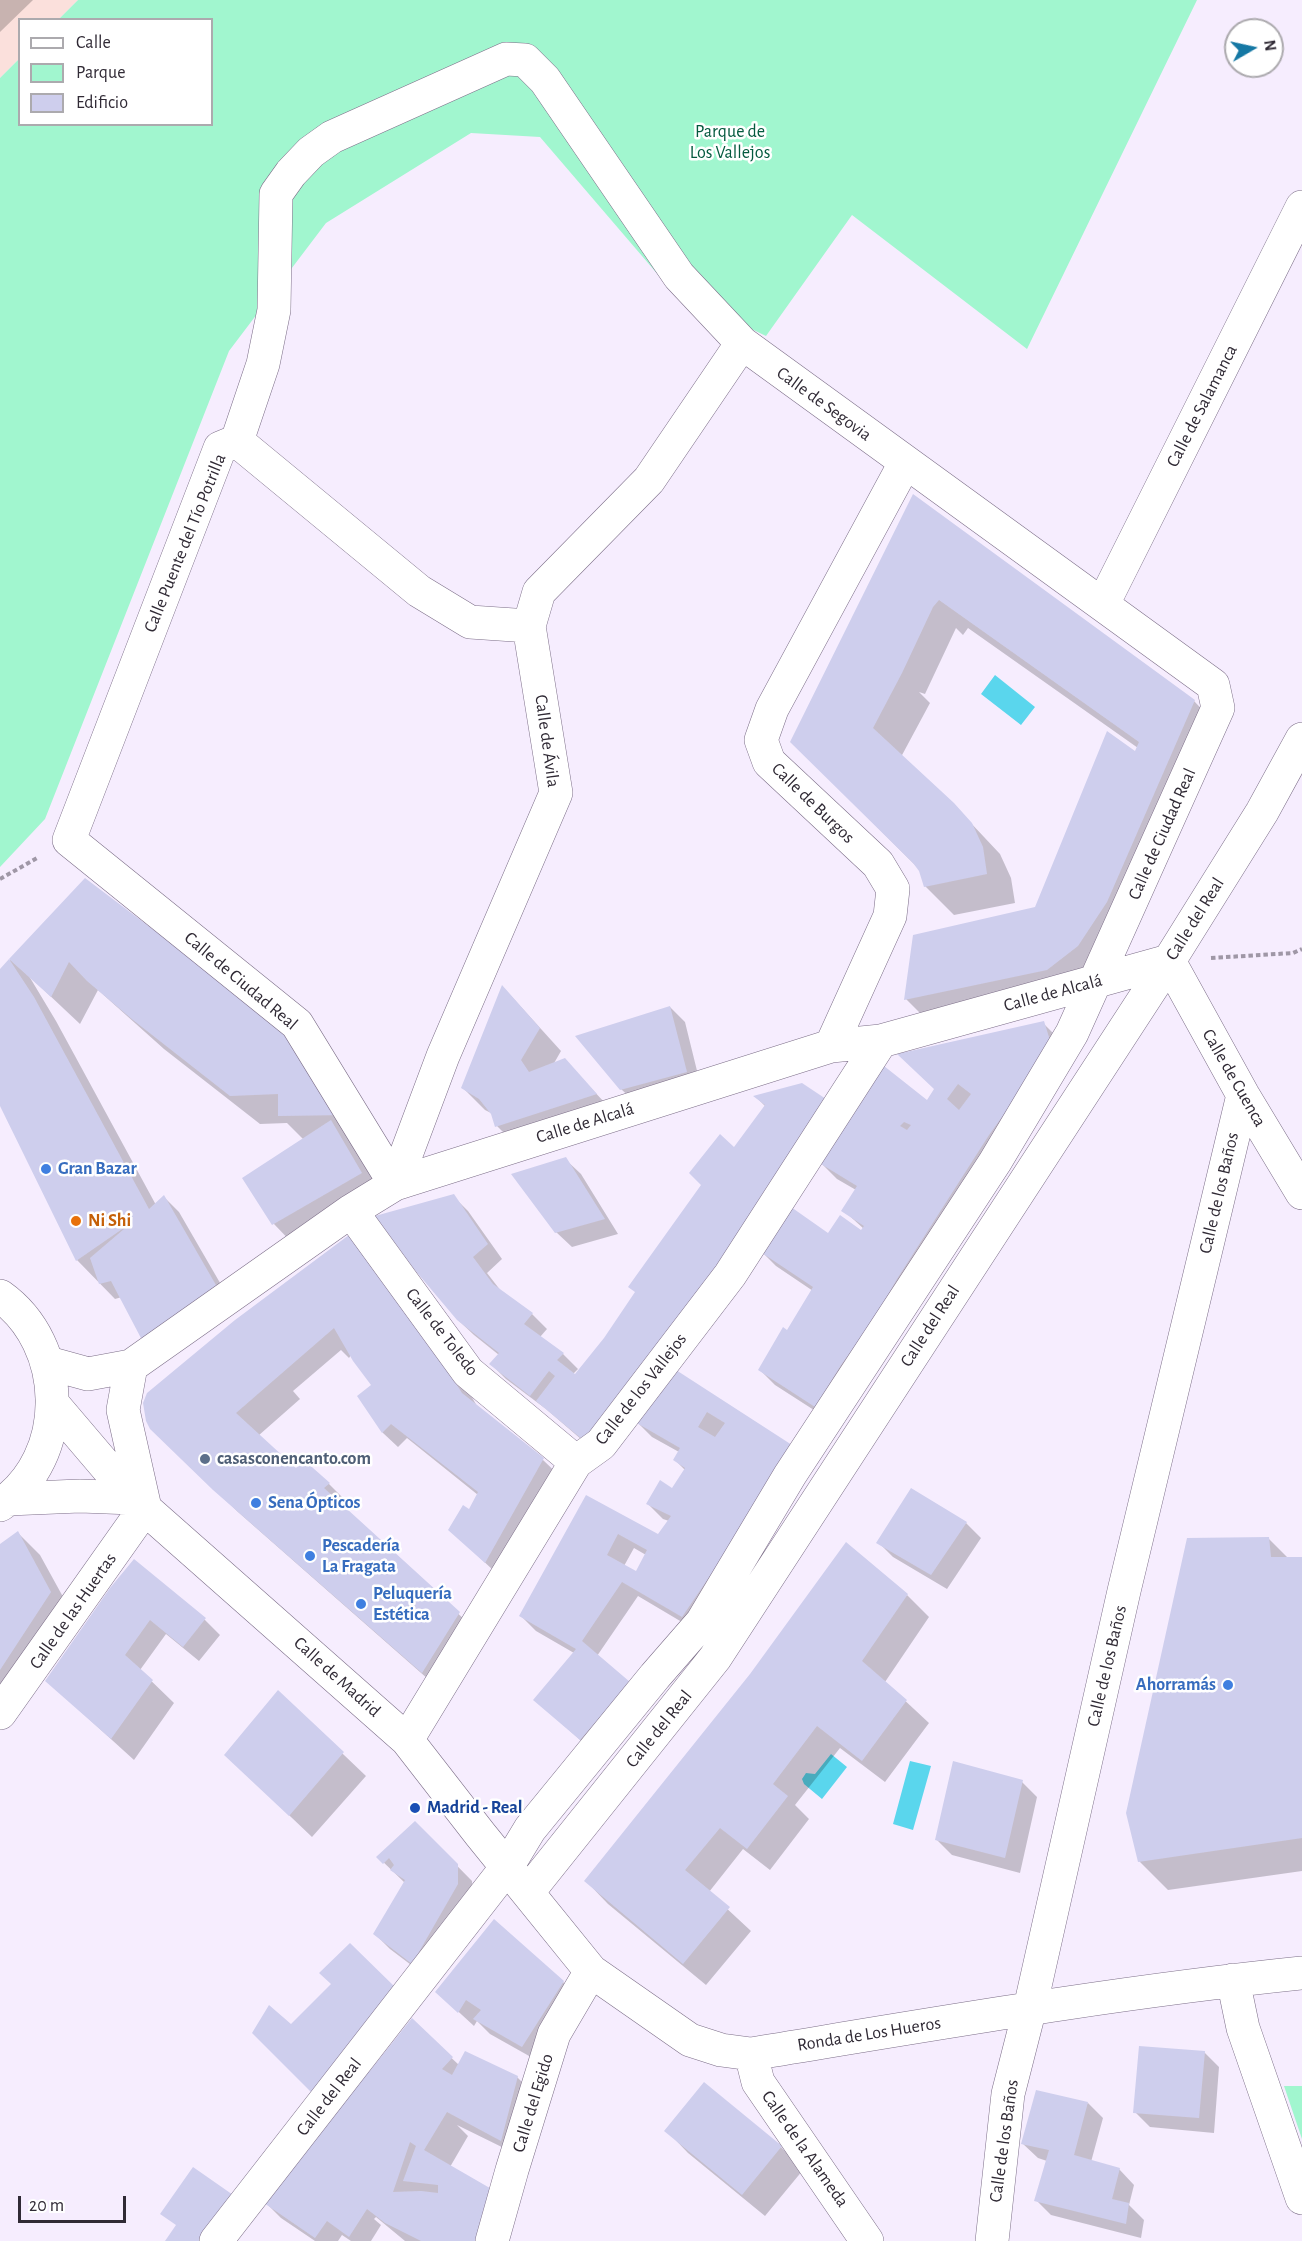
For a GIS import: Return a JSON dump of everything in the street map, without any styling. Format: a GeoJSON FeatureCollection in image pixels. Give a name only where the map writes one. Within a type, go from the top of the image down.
{"type":"FeatureCollection","features":[{"type":"Feature","properties":{"kind":"street","name":"Calle de Segovia"},"geometry":{"type":"LineString","coordinates":[[506,59],[525,60],[545,80],[679,276],[742,343],[1213,685]]}},
{"type":"Feature","properties":{"kind":"street","name":"Calle Puente del Tío Potrilla"},"geometry":{"type":"LineString","coordinates":[[69,840],[220,448],[237,441],[263,364],[274,310],[276,194],[291,173],[310,153],[332,137],[506,59]]}},
{"type":"Feature","properties":{"kind":"street","name":"Calle de Salamanca"},"geometry":{"type":"LineString","coordinates":[[1103,604],[1302,207]]}},
{"type":"Feature","properties":{"kind":"street","name":"Calle de Ávila"},"geometry":{"type":"LineString","coordinates":[[395,1184],[443,1056],[556,794],[529,626],[539,592],[649,480],[742,343]]}},
{"type":"Feature","properties":{"kind":"street"},"geometry":{"type":"LineString","coordinates":[[237,441],[419,591],[470,622],[529,626]]}},
{"type":"Feature","properties":{"kind":"street","name":"Calle de Burgos"},"geometry":{"type":"LineString","coordinates":[[831,1046],[890,916],[893,890],[878,864],[769,762],[761,740],[772,709],[905,463]]}},
{"type":"Feature","properties":{"kind":"street","name":"Calle de Ciudad Real"},"geometry":{"type":"LineString","coordinates":[[507,1867],[530,1829],[702,1622],[790,1475],[995,1162],[1072,1033],[1096,981],[1218,708],[1213,685]]}},
{"type":"Feature","properties":{"kind":"street","name":"Calle del Real"},"geometry":{"type":"LineString","coordinates":[[528,1892],[715,1658],[1169,961],[1262,812],[1302,739]]}},
{"type":"Feature","properties":{"kind":"street","name":"Calle de Ciudad Real"},"geometry":{"type":"LineString","coordinates":[[69,840],[297,1024],[395,1184]]}},
{"type":"Feature","properties":{"kind":"street","name":"Calle de Alcalá"},"geometry":{"type":"LineString","coordinates":[[48,1363],[88,1374],[131,1366],[351,1210],[395,1184],[831,1046],[881,1041],[1169,961]]}},
{"type":"Feature","properties":{"kind":"street","name":"Calle de Cuenca"},"geometry":{"type":"LineString","coordinates":[[1169,961],[1243,1095],[1302,1193]]}},
{"type":"Feature","properties":{"kind":"street","name":"Calle de los Vallejos"},"geometry":{"type":"LineString","coordinates":[[407,1740],[576,1462],[601,1444],[730,1275],[881,1041]]}},
{"type":"Feature","properties":{"kind":"street","name":"Calle de los Baños"},"geometry":{"type":"LineString","coordinates":[[992,2241],[1008,2094],[1030,2008],[1124,1591],[1243,1095]]}},
{"type":"Feature","properties":{"kind":"street","name":"Calle de Toledo"},"geometry":{"type":"LineString","coordinates":[[351,1210],[468,1372],[576,1462]]}},
{"type":"Feature","properties":{"kind":"street"},"geometry":{"type":"LineString","coordinates":[[0,1296],[12,1304],[34,1331],[48,1363],[53,1404],[48,1439],[32,1472],[4,1502]]}},
{"type":"Feature","properties":{"kind":"street"},"geometry":{"type":"LineString","coordinates":[[4,1502],[80,1496],[139,1503],[123,1410],[131,1366]]}},
{"type":"Feature","properties":{"kind":"street","name":"Calle de Madrid"},"geometry":{"type":"LineString","coordinates":[[53,1404],[139,1503],[407,1740],[507,1867]]}},
{"type":"Feature","properties":{"kind":"street","name":"Calle de las Huertas"},"geometry":{"type":"LineString","coordinates":[[0,1713],[139,1503]]}},
{"type":"Feature","properties":{"kind":"street","name":"Calle del Real"},"geometry":{"type":"LineString","coordinates":[[216,2241],[507,1867]]}},
{"type":"Feature","properties":{"kind":"street","name":"Ronda de Los Hueros"},"geometry":{"type":"LineString","coordinates":[[507,1867],[591,1971],[690,2040],[721,2050],[751,2054],[1030,2008],[1233,1980],[1302,1973]]}},
{"type":"Feature","properties":{"kind":"street","name":"Calle del Egido"},"geometry":{"type":"LineString","coordinates":[[492,2241],[554,2034],[591,1971]]}},
{"type":"Feature","properties":{"kind":"street"},"geometry":{"type":"LineString","coordinates":[[1233,1980],[1243,2028],[1302,2198]]}},
{"type":"Feature","properties":{"kind":"street","name":"Calle de la Alameda"},"geometry":{"type":"LineString","coordinates":[[751,2054],[758,2082],[867,2241]]}},
{"type":"Feature","properties":{"kind":"path"},"geometry":{"type":"LineString","coordinates":[[0,879],[69,840]]}},
{"type":"Feature","properties":{"kind":"path"},"geometry":{"type":"LineString","coordinates":[[1169,961],[1293,953],[1302,949]]}},
{"type":"Feature","properties":{"kind":"shaded area"},"geometry":{"type":"Polygon","coordinates":[[[0,0],[78,0],[60,18],[18,18],[18,60],[0,78],[0,0]]]}},
{"type":"Feature","properties":{"kind":"green space","name":"Parque de Los Vallejos"},"geometry":{"type":"Polygon","coordinates":[[[78,0],[1197,0],[1027,349],[852,215],[766,336],[672,291],[540,137],[471,133],[326,223],[229,351],[45,819],[0,867],[0,78],[18,60],[18,126],[213,126],[213,18],[60,18],[78,0]]]}},
{"type":"Feature","properties":{"kind":"green space"},"geometry":{"type":"Polygon","coordinates":[[[1284,2086],[1302,2086],[1302,2139],[1284,2086]]]}},
{"type":"Feature","properties":{"kind":"water"},"geometry":{"type":"Polygon","coordinates":[[[995,675],[1035,707],[1021,725],[981,694],[995,675]]]}},
{"type":"Feature","properties":{"kind":"water"},"geometry":{"type":"Polygon","coordinates":[[[831,1754],[847,1767],[822,1799],[804,1784],[802,1779],[806,1773],[815,1774],[831,1754]]]}},
{"type":"Feature","properties":{"kind":"water"},"geometry":{"type":"Polygon","coordinates":[[[910,1761],[931,1766],[913,1830],[893,1824],[910,1761]]]}},
{"type":"Feature","properties":{"kind":"building"},"geometry":{"type":"Polygon","coordinates":[[[913,494],[1195,700],[1107,902],[1078,946],[1047,970],[904,1000],[913,935],[1035,907],[1107,731],[1135,751],[1139,742],[939,600],[933,607],[873,728],[954,803],[972,823],[983,847],[987,874],[924,887],[919,871],[913,863],[790,742],[913,494]]]}},
{"type":"Feature","properties":{"kind":"building"},"geometry":{"type":"Polygon","coordinates":[[[85,878],[298,1039],[346,1115],[278,1116],[278,1094],[230,1096],[133,1020],[87,981],[69,962],[51,997],[9,959],[85,878]]]}},
{"type":"Feature","properties":{"kind":"building"},"geometry":{"type":"Polygon","coordinates":[[[9,959],[34,997],[149,1209],[164,1195],[220,1292],[142,1340],[111,1281],[99,1284],[90,1258],[131,1223],[76,1261],[0,1106],[0,969],[9,959]]]}},
{"type":"Feature","properties":{"kind":"building"},"geometry":{"type":"Polygon","coordinates":[[[502,985],[540,1028],[521,1060],[529,1072],[565,1058],[597,1094],[495,1127],[491,1114],[479,1099],[461,1088],[502,985]]]}},
{"type":"Feature","properties":{"kind":"building"},"geometry":{"type":"Polygon","coordinates":[[[670,1006],[687,1072],[620,1090],[575,1036],[670,1006]]]}},
{"type":"Feature","properties":{"kind":"building"},"geometry":{"type":"Polygon","coordinates":[[[1044,1021],[1052,1047],[989,1135],[872,1322],[815,1407],[758,1370],[783,1327],[787,1330],[813,1287],[759,1251],[791,1207],[828,1233],[840,1215],[861,1230],[864,1226],[841,1211],[857,1186],[821,1164],[884,1066],[927,1100],[934,1089],[897,1054],[1044,1021]],[[958,1084],[947,1099],[959,1110],[971,1094],[958,1084]],[[904,1122],[900,1126],[907,1130],[911,1125],[904,1122]]]}},
{"type":"Feature","properties":{"kind":"building"},"geometry":{"type":"Polygon","coordinates":[[[802,1083],[829,1101],[716,1267],[588,1444],[536,1401],[555,1376],[549,1371],[530,1396],[489,1364],[499,1353],[457,1320],[414,1269],[375,1216],[454,1194],[488,1244],[473,1257],[493,1284],[533,1313],[524,1324],[564,1353],[557,1360],[575,1374],[604,1338],[635,1292],[628,1287],[701,1185],[689,1173],[720,1134],[734,1147],[765,1105],[753,1096],[802,1083]]]}},
{"type":"Feature","properties":{"kind":"building"},"geometry":{"type":"Polygon","coordinates":[[[331,1120],[362,1173],[272,1225],[242,1178],[331,1120]]]}},
{"type":"Feature","properties":{"kind":"building"},"geometry":{"type":"Polygon","coordinates":[[[566,1157],[605,1219],[555,1233],[511,1174],[566,1157]]]}},
{"type":"Feature","properties":{"kind":"building"},"geometry":{"type":"Polygon","coordinates":[[[349,1235],[462,1393],[544,1458],[485,1563],[448,1530],[463,1505],[469,1509],[478,1492],[391,1424],[382,1433],[357,1396],[371,1385],[353,1361],[334,1328],[236,1413],[296,1468],[304,1460],[330,1483],[324,1488],[460,1612],[422,1673],[213,1490],[150,1429],[143,1403],[147,1393],[235,1320],[349,1235]]]}},
{"type":"Feature","properties":{"kind":"building"},"geometry":{"type":"Polygon","coordinates":[[[676,1370],[792,1445],[682,1617],[622,1582],[582,1641],[630,1682],[580,1740],[533,1700],[576,1649],[519,1616],[586,1495],[658,1534],[671,1516],[646,1504],[660,1480],[672,1488],[685,1468],[673,1460],[680,1448],[635,1422],[676,1370]],[[707,1412],[698,1427],[715,1437],[725,1423],[707,1412]],[[618,1534],[607,1555],[636,1571],[647,1550],[618,1534]]]}},
{"type":"Feature","properties":{"kind":"building"},"geometry":{"type":"Polygon","coordinates":[[[911,1488],[967,1522],[931,1575],[876,1543],[911,1488]]]}},
{"type":"Feature","properties":{"kind":"building"},"geometry":{"type":"Polygon","coordinates":[[[18,1531],[51,1592],[0,1670],[0,1544],[18,1531]]]}},
{"type":"Feature","properties":{"kind":"building","name":"Ahorramás"},"geometry":{"type":"Polygon","coordinates":[[[1269,1537],[1271,1557],[1302,1557],[1302,1838],[1138,1862],[1126,1813],[1187,1538],[1269,1537]]]}},
{"type":"Feature","properties":{"kind":"building"},"geometry":{"type":"Polygon","coordinates":[[[846,1542],[908,1594],[862,1661],[907,1700],[862,1761],[817,1726],[773,1784],[788,1796],[747,1849],[720,1828],[685,1870],[730,1907],[683,1964],[584,1881],[750,1674],[846,1542]]]}},
{"type":"Feature","properties":{"kind":"building"},"geometry":{"type":"Polygon","coordinates":[[[134,1559],[206,1618],[183,1647],[150,1620],[125,1655],[153,1680],[111,1739],[45,1681],[110,1588],[134,1559]]]}},
{"type":"Feature","properties":{"kind":"building"},"geometry":{"type":"Polygon","coordinates":[[[278,1690],[344,1752],[289,1816],[224,1755],[278,1690]]]}},
{"type":"Feature","properties":{"kind":"building"},"geometry":{"type":"Polygon","coordinates":[[[953,1761],[1023,1780],[1005,1858],[935,1840],[953,1761]]]}},
{"type":"Feature","properties":{"kind":"building"},"geometry":{"type":"Polygon","coordinates":[[[415,1821],[458,1864],[458,1884],[412,1964],[373,1934],[405,1880],[390,1870],[394,1865],[389,1858],[383,1864],[376,1857],[415,1821]]]}},
{"type":"Feature","properties":{"kind":"building"},"geometry":{"type":"Polygon","coordinates":[[[494,1919],[564,1981],[522,2047],[473,2019],[481,2010],[466,2000],[458,2013],[435,1992],[494,1919]]]}},
{"type":"Feature","properties":{"kind":"building"},"geometry":{"type":"Polygon","coordinates":[[[350,1943],[397,1989],[312,2093],[252,2033],[269,2005],[291,2024],[331,1984],[319,1973],[350,1943]]]}},
{"type":"Feature","properties":{"kind":"building"},"geometry":{"type":"Polygon","coordinates":[[[412,2018],[453,2057],[442,2069],[452,2075],[465,2051],[518,2076],[501,2141],[447,2112],[424,2150],[495,2191],[481,2241],[421,2241],[385,2223],[367,2209],[349,2237],[327,2221],[315,2238],[264,2203],[365,2070],[369,2072],[412,2018]],[[410,2142],[393,2192],[438,2193],[438,2185],[403,2181],[416,2146],[410,2142]]]}},
{"type":"Feature","properties":{"kind":"building"},"geometry":{"type":"Polygon","coordinates":[[[1139,2046],[1205,2051],[1199,2118],[1133,2113],[1139,2046]]]}},
{"type":"Feature","properties":{"kind":"building"},"geometry":{"type":"Polygon","coordinates":[[[704,2082],[782,2146],[742,2195],[664,2131],[704,2082]]]}},
{"type":"Feature","properties":{"kind":"building"},"geometry":{"type":"Polygon","coordinates":[[[1036,2090],[1088,2102],[1074,2155],[1120,2168],[1112,2199],[1129,2203],[1126,2224],[1034,2201],[1049,2150],[1021,2144],[1036,2090]]]}},
{"type":"Feature","properties":{"kind":"building"},"geometry":{"type":"Polygon","coordinates":[[[193,2167],[236,2197],[206,2241],[165,2241],[176,2225],[160,2214],[193,2167]]]}},
{"type":"Feature","properties":{"kind":"place","name":"Gran Bazar"},"geometry":{"type":"Point","coordinates":[46,1169]}},
{"type":"Feature","properties":{"kind":"place","name":"Ni Shi"},"geometry":{"type":"Point","coordinates":[76,1221]}},
{"type":"Feature","properties":{"kind":"place","name":"casasconencanto.com"},"geometry":{"type":"Point","coordinates":[205,1459]}},
{"type":"Feature","properties":{"kind":"place","name":"Sena Ópticos"},"geometry":{"type":"Point","coordinates":[256,1503]}},
{"type":"Feature","properties":{"kind":"place","name":"Pescadería La Fragata"},"geometry":{"type":"Point","coordinates":[310,1556]}},
{"type":"Feature","properties":{"kind":"place","name":"Peluquería Estética"},"geometry":{"type":"Point","coordinates":[361,1604]}},
{"type":"Feature","properties":{"kind":"place","name":"Ahorramás"},"geometry":{"type":"Point","coordinates":[1228,1685]}},
{"type":"Feature","properties":{"kind":"place","name":"Madrid - Real"},"geometry":{"type":"Point","coordinates":[415,1808]}}]}
